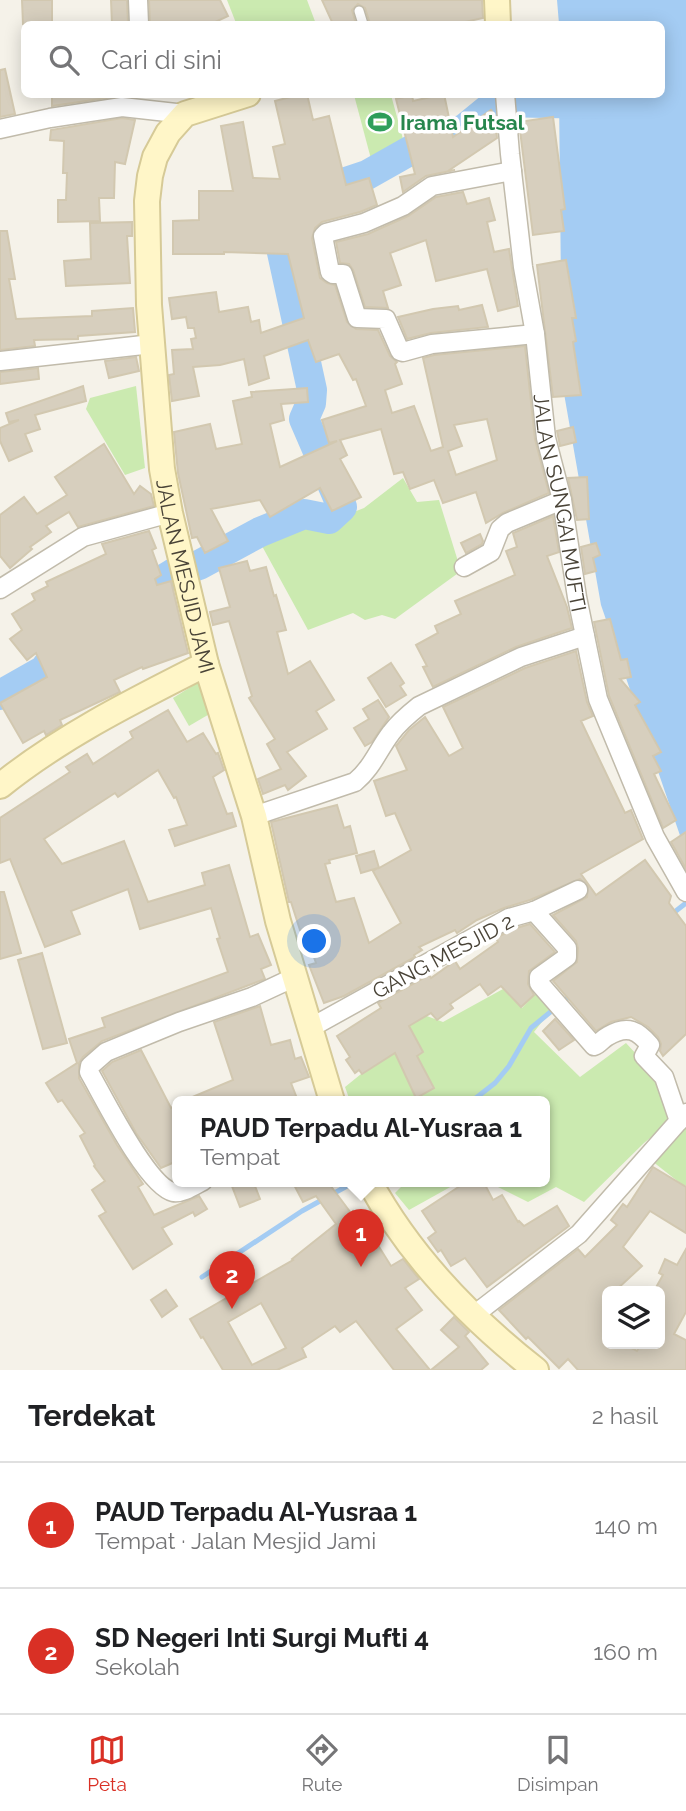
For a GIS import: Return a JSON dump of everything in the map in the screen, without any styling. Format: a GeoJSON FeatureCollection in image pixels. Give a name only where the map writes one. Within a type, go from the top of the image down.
{"type":"FeatureCollection","features":[{"type":"Feature","properties":{"kind":"main road"},"geometry":{"type":"LineString","coordinates":[[497,0],[498,21]]}},
{"type":"Feature","properties":{"kind":"main road"},"geometry":{"type":"LineString","coordinates":[[185,114],[235,98]]}},
{"type":"Feature","properties":{"kind":"main road","name":"JALAN MESJID JAMI"},"geometry":{"type":"LineString","coordinates":[[185,114],[175,123],[155,157],[146,201],[152,344],[162,469],[206,664],[254,816],[278,921],[330,1096]]}},
{"type":"Feature","properties":{"kind":"main road"},"geometry":{"type":"LineString","coordinates":[[0,786],[65,741],[137,699],[206,664]]}},
{"type":"Feature","properties":{"kind":"main road"},"geometry":{"type":"LineString","coordinates":[[373,1187],[408,1243],[523,1366]]}},
{"type":"Feature","properties":{"kind":"street"},"geometry":{"type":"LineString","coordinates":[[138,0],[139,21]]}},
{"type":"Feature","properties":{"kind":"street","name":"JALAN SUNGAI MUFTI"},"geometry":{"type":"LineString","coordinates":[[506,98],[523,267],[535,334],[546,438],[562,500],[597,699],[655,837],[686,892]]}},
{"type":"Feature","properties":{"kind":"street"},"geometry":{"type":"LineString","coordinates":[[0,129],[142,102],[185,114]]}},
{"type":"Feature","properties":{"kind":"street"},"geometry":{"type":"LineString","coordinates":[[512,171],[432,186],[396,209],[323,236],[330,272],[344,274],[357,318],[386,319],[400,351],[444,343],[535,334]]}},
{"type":"Feature","properties":{"kind":"street"},"geometry":{"type":"LineString","coordinates":[[0,360],[152,344]]}},
{"type":"Feature","properties":{"kind":"street"},"geometry":{"type":"LineString","coordinates":[[464,567],[491,552],[497,535],[507,523],[562,500]]}},
{"type":"Feature","properties":{"kind":"street"},"geometry":{"type":"LineString","coordinates":[[1,588],[83,537],[170,513]]}},
{"type":"Feature","properties":{"kind":"street"},"geometry":{"type":"LineString","coordinates":[[254,816],[355,782],[366,773],[390,733],[419,706],[521,657],[585,636]]}},
{"type":"Feature","properties":{"kind":"street","name":"GANG MESJID 2"},"geometry":{"type":"LineString","coordinates":[[310,1028],[509,918],[534,911],[578,890]]}},
{"type":"Feature","properties":{"kind":"street"},"geometry":{"type":"LineString","coordinates":[[474,1315],[579,1234],[682,1117],[664,1077],[645,1056],[650,1045],[640,1033],[629,1030],[610,1034],[594,1046],[538,981],[539,977],[567,957],[568,952],[534,911]]}},
{"type":"Feature","properties":{"kind":"street"},"geometry":{"type":"LineString","coordinates":[[190,1187],[176,1193],[171,1192],[159,1182],[130,1147],[89,1072],[90,1066],[106,1052],[179,1022],[252,997],[295,977]]}},
{"type":"Feature","properties":{"kind":"lane"},"geometry":{"type":"LineString","coordinates":[[359,11],[362,21]]}},
{"type":"Feature","properties":{"kind":"green space"},"geometry":{"type":"Polygon","coordinates":[[[227,0],[307,0],[315,21],[235,21],[227,0]]]}},
{"type":"Feature","properties":{"kind":"green space","name":"Irama Futsal"},"geometry":{"type":"Polygon","coordinates":[[[355,98],[392,98],[406,150],[371,159],[355,98]]]}},
{"type":"Feature","properties":{"kind":"green space"},"geometry":{"type":"Polygon","coordinates":[[[136,386],[145,468],[125,475],[86,409],[90,398],[136,386]]]}},
{"type":"Feature","properties":{"kind":"green space"},"geometry":{"type":"Polygon","coordinates":[[[403,478],[417,502],[439,500],[461,571],[395,619],[382,615],[365,620],[353,613],[308,630],[262,546],[313,516],[331,521],[364,508],[403,478]]]}},
{"type":"Feature","properties":{"kind":"green space"},"geometry":{"type":"Polygon","coordinates":[[[202,680],[218,709],[189,726],[173,698],[202,680]]]}},
{"type":"Feature","properties":{"kind":"green space"},"geometry":{"type":"Polygon","coordinates":[[[503,989],[522,1008],[535,994],[552,1009],[534,1032],[580,1077],[626,1043],[661,1081],[673,1119],[644,1143],[584,1202],[556,1187],[528,1202],[498,1187],[550,1187],[550,1096],[348,1096],[345,1087],[387,1053],[383,1042],[424,1015],[443,1022],[503,989]]]}},
{"type":"Feature","properties":{"kind":"green space"},"geometry":{"type":"Polygon","coordinates":[[[686,1123],[686,1185],[685,1187],[652,1161],[686,1123]]]}},
{"type":"Feature","properties":{"kind":"green space"},"geometry":{"type":"Polygon","coordinates":[[[401,1187],[450,1187],[409,1210],[395,1193],[401,1187]]]}},
{"type":"Feature","properties":{"kind":"water"},"geometry":{"type":"Polygon","coordinates":[[[557,0],[686,0],[686,853],[601,605],[562,382],[559,98],[665,98],[665,21],[559,21],[557,0]]]}},
{"type":"Feature","properties":{"kind":"building"},"geometry":{"type":"Polygon","coordinates":[[[22,0],[52,0],[52,21],[23,21],[22,0]]]}},
{"type":"Feature","properties":{"kind":"building"},"geometry":{"type":"Polygon","coordinates":[[[111,0],[127,0],[128,21],[112,21],[111,0]]]}},
{"type":"Feature","properties":{"kind":"building"},"geometry":{"type":"Polygon","coordinates":[[[149,0],[220,0],[228,16],[217,21],[150,21],[149,0]]]}},
{"type":"Feature","properties":{"kind":"building"},"geometry":{"type":"Polygon","coordinates":[[[322,0],[482,0],[483,18],[470,21],[369,21],[365,8],[358,4],[352,10],[355,21],[332,21],[322,0]]]}},
{"type":"Feature","properties":{"kind":"building"},"geometry":{"type":"Polygon","coordinates":[[[5,69],[15,114],[0,117],[0,70],[5,69]]]}},
{"type":"Feature","properties":{"kind":"building"},"geometry":{"type":"Polygon","coordinates":[[[52,98],[106,98],[52,106],[52,98]]]}},
{"type":"Feature","properties":{"kind":"building"},"geometry":{"type":"Polygon","coordinates":[[[308,98],[313,120],[329,116],[346,185],[369,178],[377,205],[322,222],[315,228],[312,238],[320,278],[335,285],[347,322],[356,329],[378,330],[390,356],[397,362],[395,364],[402,384],[385,390],[392,413],[414,406],[431,451],[443,447],[423,358],[525,346],[535,439],[549,493],[486,523],[476,492],[443,503],[434,480],[410,489],[403,472],[394,474],[381,429],[340,440],[347,455],[340,459],[361,497],[332,511],[320,488],[270,517],[260,500],[211,509],[228,541],[205,553],[197,537],[192,538],[178,473],[174,432],[210,424],[216,449],[242,444],[233,401],[252,397],[251,392],[307,388],[308,402],[281,404],[284,420],[270,424],[280,467],[337,441],[329,443],[322,420],[366,406],[356,379],[353,380],[339,354],[316,362],[308,340],[264,356],[269,378],[249,385],[244,359],[220,365],[193,367],[199,396],[172,401],[169,375],[174,374],[172,350],[193,349],[191,339],[196,338],[194,328],[188,328],[186,317],[172,319],[169,298],[216,292],[219,312],[248,307],[251,322],[259,320],[261,333],[304,318],[288,254],[173,254],[173,221],[199,220],[199,191],[233,191],[221,126],[243,122],[253,178],[280,179],[273,147],[285,144],[275,101],[308,98]],[[487,419],[454,425],[462,446],[448,451],[456,475],[497,460],[487,419]]]}},
{"type":"Feature","properties":{"kind":"building"},"geometry":{"type":"Polygon","coordinates":[[[412,98],[413,101],[445,98],[453,137],[491,110],[495,116],[497,138],[448,171],[455,170],[426,176],[403,192],[400,177],[415,174],[396,99],[412,98]]]}},
{"type":"Feature","properties":{"kind":"building"},"geometry":{"type":"Polygon","coordinates":[[[553,117],[565,209],[561,210],[564,231],[533,235],[519,122],[553,117]]]}},
{"type":"Feature","properties":{"kind":"building"},"geometry":{"type":"Polygon","coordinates":[[[122,118],[135,120],[125,164],[115,162],[114,198],[99,198],[100,221],[58,222],[58,200],[66,200],[67,173],[63,173],[64,141],[50,140],[51,130],[122,118]]]}},
{"type":"Feature","properties":{"kind":"building"},"geometry":{"type":"Polygon","coordinates":[[[463,192],[467,204],[489,198],[495,220],[487,222],[494,252],[509,249],[518,306],[498,311],[487,269],[436,281],[426,240],[390,253],[401,285],[383,291],[388,308],[365,307],[353,270],[349,264],[340,263],[336,242],[368,234],[408,216],[436,197],[463,192]]]}},
{"type":"Feature","properties":{"kind":"building"},"geometry":{"type":"Polygon","coordinates":[[[132,222],[132,236],[127,236],[130,283],[66,286],[64,261],[91,259],[90,223],[132,222]]]}},
{"type":"Feature","properties":{"kind":"building"},"geometry":{"type":"Polygon","coordinates":[[[0,231],[7,231],[15,279],[9,279],[16,319],[92,316],[92,311],[133,308],[135,332],[78,336],[78,339],[34,340],[35,346],[0,350],[0,231]]]}},
{"type":"Feature","properties":{"kind":"building"},"geometry":{"type":"Polygon","coordinates":[[[566,260],[576,318],[572,318],[576,341],[573,342],[581,395],[553,397],[537,265],[566,260]]]}},
{"type":"Feature","properties":{"kind":"building"},"geometry":{"type":"Polygon","coordinates":[[[482,305],[488,327],[431,333],[407,339],[398,317],[433,309],[458,306],[459,310],[482,305]]]}},
{"type":"Feature","properties":{"kind":"building"},"geometry":{"type":"Polygon","coordinates":[[[136,357],[139,371],[109,378],[105,361],[136,357]]]}},
{"type":"Feature","properties":{"kind":"building"},"geometry":{"type":"Polygon","coordinates":[[[38,368],[39,379],[0,384],[0,372],[38,368]]]}},
{"type":"Feature","properties":{"kind":"building"},"geometry":{"type":"Polygon","coordinates":[[[83,386],[86,401],[35,415],[40,429],[25,434],[32,451],[9,461],[0,441],[0,428],[19,420],[9,422],[6,413],[83,386]]]}},
{"type":"Feature","properties":{"kind":"building"},"geometry":{"type":"Polygon","coordinates":[[[573,427],[576,442],[560,446],[557,431],[573,427]]]}},
{"type":"Feature","properties":{"kind":"building"},"geometry":{"type":"Polygon","coordinates":[[[104,444],[134,494],[140,486],[151,494],[154,506],[78,527],[69,512],[46,526],[51,532],[30,547],[32,549],[10,568],[0,556],[0,515],[24,497],[37,514],[67,495],[55,477],[104,444]]]}},
{"type":"Feature","properties":{"kind":"building"},"geometry":{"type":"Polygon","coordinates":[[[587,477],[589,519],[577,520],[568,478],[587,477]]]}},
{"type":"Feature","properties":{"kind":"building"},"geometry":{"type":"Polygon","coordinates":[[[553,516],[559,552],[547,556],[567,607],[572,628],[516,647],[433,687],[423,667],[427,666],[416,645],[438,633],[435,626],[461,614],[455,601],[515,575],[506,551],[517,547],[513,533],[553,516]]]}},
{"type":"Feature","properties":{"kind":"building"},"geometry":{"type":"Polygon","coordinates":[[[149,531],[156,548],[152,550],[161,575],[155,579],[157,585],[171,581],[188,653],[143,669],[142,667],[114,680],[120,692],[60,720],[62,725],[46,735],[44,731],[23,743],[0,703],[47,677],[36,653],[27,660],[10,639],[22,630],[12,614],[35,600],[32,594],[48,586],[46,582],[106,554],[102,544],[149,531]]]}},
{"type":"Feature","properties":{"kind":"building"},"geometry":{"type":"Polygon","coordinates":[[[480,534],[482,544],[466,553],[461,543],[480,534]]]}},
{"type":"Feature","properties":{"kind":"building"},"geometry":{"type":"Polygon","coordinates":[[[596,543],[600,555],[593,558],[596,571],[585,574],[581,547],[596,543]]]}},
{"type":"Feature","properties":{"kind":"building"},"geometry":{"type":"Polygon","coordinates":[[[247,561],[250,571],[266,567],[286,630],[277,632],[288,674],[310,661],[334,700],[316,711],[327,729],[287,752],[306,776],[288,790],[285,785],[263,794],[258,779],[281,769],[267,744],[275,739],[249,698],[252,696],[229,621],[213,625],[210,612],[230,607],[219,568],[247,561]]]}},
{"type":"Feature","properties":{"kind":"building"},"geometry":{"type":"Polygon","coordinates":[[[610,619],[621,660],[627,659],[631,677],[620,679],[640,702],[635,705],[661,752],[653,756],[661,771],[654,774],[676,820],[663,828],[609,696],[594,622],[610,619]]]}},
{"type":"Feature","properties":{"kind":"building"},"geometry":{"type":"Polygon","coordinates":[[[576,651],[587,702],[593,716],[581,721],[625,813],[631,810],[643,839],[581,874],[596,895],[645,860],[671,896],[669,903],[686,926],[686,1034],[663,1056],[658,1037],[631,1017],[611,1022],[596,1031],[553,981],[577,962],[576,941],[553,915],[587,897],[588,886],[580,879],[504,908],[457,933],[455,930],[419,947],[422,950],[414,955],[415,957],[344,996],[324,1003],[309,965],[316,963],[304,929],[300,930],[289,902],[271,822],[337,805],[344,828],[350,826],[357,853],[329,860],[330,863],[325,864],[336,902],[354,898],[369,943],[401,923],[373,871],[378,868],[361,873],[356,856],[374,851],[379,868],[411,850],[395,813],[386,816],[374,781],[407,770],[396,746],[409,730],[425,717],[449,756],[463,748],[443,707],[525,668],[576,651]]]}},
{"type":"Feature","properties":{"kind":"building"},"geometry":{"type":"Polygon","coordinates":[[[391,663],[404,683],[400,686],[406,695],[386,707],[368,678],[391,663]]]}},
{"type":"Feature","properties":{"kind":"building"},"geometry":{"type":"Polygon","coordinates":[[[378,700],[389,717],[372,742],[365,746],[354,728],[369,719],[363,709],[378,700]]]}},
{"type":"Feature","properties":{"kind":"building"},"geometry":{"type":"Polygon","coordinates":[[[168,710],[187,742],[203,733],[216,754],[218,753],[224,770],[213,777],[227,814],[232,813],[236,826],[175,846],[169,830],[187,825],[176,797],[174,798],[158,770],[118,797],[115,793],[44,839],[62,864],[124,841],[148,902],[205,885],[202,873],[229,865],[250,937],[258,934],[271,965],[261,969],[265,979],[102,1041],[79,1063],[79,1078],[143,1184],[138,1187],[154,1215],[199,1196],[207,1209],[195,1216],[193,1212],[162,1228],[172,1244],[133,1269],[99,1216],[106,1212],[92,1190],[105,1181],[94,1166],[80,1136],[85,1133],[62,1100],[58,1102],[46,1083],[77,1063],[69,1039],[105,1027],[102,1018],[228,972],[217,939],[220,938],[211,908],[140,929],[128,889],[71,911],[80,934],[45,947],[10,859],[0,863],[0,818],[70,772],[66,767],[87,754],[93,764],[133,738],[130,732],[168,710]]]}},
{"type":"Feature","properties":{"kind":"building"},"geometry":{"type":"Polygon","coordinates":[[[686,832],[686,869],[671,842],[686,832]]]}},
{"type":"Feature","properties":{"kind":"building"},"geometry":{"type":"Polygon","coordinates":[[[0,892],[4,892],[21,953],[0,959],[0,892]]]}},
{"type":"Feature","properties":{"kind":"building"},"geometry":{"type":"Polygon","coordinates":[[[530,924],[555,952],[529,971],[528,984],[534,995],[521,1007],[501,986],[488,995],[480,984],[450,1004],[453,1008],[437,1020],[431,1013],[409,1026],[423,1052],[417,1056],[434,1088],[415,1096],[395,1053],[362,1074],[359,1070],[355,1073],[346,1060],[350,1057],[337,1036],[381,1008],[378,1003],[429,975],[431,978],[455,961],[460,969],[498,942],[496,938],[530,924]]]}},
{"type":"Feature","properties":{"kind":"building"},"geometry":{"type":"Polygon","coordinates":[[[42,953],[67,1043],[43,1049],[18,960],[42,953]]]}},
{"type":"Feature","properties":{"kind":"building"},"geometry":{"type":"Polygon","coordinates":[[[260,1006],[271,1045],[290,1040],[295,1059],[301,1057],[309,1077],[291,1083],[296,1096],[195,1096],[233,1080],[214,1022],[260,1006]]]}},
{"type":"Feature","properties":{"kind":"building"},"geometry":{"type":"Polygon","coordinates":[[[555,1019],[574,1040],[559,1050],[543,1031],[555,1019]]]}},
{"type":"Feature","properties":{"kind":"building"},"geometry":{"type":"Polygon","coordinates":[[[141,1050],[172,1108],[172,1163],[161,1168],[136,1133],[102,1071],[112,1062],[141,1050]]]}},
{"type":"Feature","properties":{"kind":"building"},"geometry":{"type":"Polygon","coordinates":[[[653,1167],[686,1187],[686,1233],[650,1211],[623,1247],[642,1266],[620,1286],[602,1286],[602,1349],[665,1349],[665,1286],[657,1286],[663,1275],[659,1273],[665,1259],[677,1265],[686,1249],[686,1312],[674,1334],[686,1340],[686,1370],[578,1370],[568,1359],[559,1368],[499,1310],[578,1249],[585,1257],[617,1225],[611,1220],[623,1204],[627,1207],[653,1167]]]}},
{"type":"Feature","properties":{"kind":"building"},"geometry":{"type":"Polygon","coordinates":[[[232,1187],[255,1187],[260,1199],[240,1207],[232,1187]]]}},
{"type":"Feature","properties":{"kind":"building"},"geometry":{"type":"Polygon","coordinates":[[[295,1187],[332,1187],[351,1213],[353,1211],[391,1266],[403,1259],[419,1279],[405,1288],[422,1310],[396,1329],[430,1370],[394,1370],[356,1321],[340,1332],[335,1326],[302,1348],[306,1357],[277,1370],[223,1370],[203,1337],[201,1338],[190,1319],[293,1260],[336,1224],[316,1196],[303,1202],[295,1187]],[[261,1303],[228,1322],[252,1365],[286,1348],[261,1303]]]}},
{"type":"Feature","properties":{"kind":"building"},"geometry":{"type":"Polygon","coordinates":[[[458,1187],[486,1187],[493,1200],[502,1195],[518,1222],[524,1226],[557,1206],[569,1226],[487,1287],[465,1258],[451,1266],[441,1250],[438,1252],[428,1238],[436,1232],[422,1211],[458,1187]]]}},
{"type":"Feature","properties":{"kind":"building"},"geometry":{"type":"Polygon","coordinates":[[[166,1290],[177,1306],[162,1317],[151,1300],[166,1290]]]}},
{"type":"Feature","properties":{"kind":"building"},"geometry":{"type":"Polygon","coordinates":[[[454,1317],[469,1332],[465,1336],[488,1364],[481,1370],[431,1370],[459,1347],[441,1330],[454,1317]]]}},
{"type":"Feature","properties":{"kind":"waterway"},"geometry":{"type":"LineString","coordinates":[[308,181],[331,187],[367,175],[429,140],[464,129],[497,102],[600,104]]}},
{"type":"Feature","properties":{"kind":"waterway"},"geometry":{"type":"LineString","coordinates":[[124,603],[172,574],[199,565],[260,532],[304,514],[329,519],[342,507],[304,419],[311,403],[312,390],[274,216]]}},
{"type":"Feature","properties":{"kind":"waterway"},"geometry":{"type":"LineString","coordinates":[[0,695],[44,670],[67,637]]}},
{"type":"Feature","properties":{"kind":"waterway"},"geometry":{"type":"LineString","coordinates":[[672,914],[686,903]]}},
{"type":"Feature","properties":{"kind":"waterway"},"geometry":{"type":"LineString","coordinates":[[478,1096],[495,1083],[509,1066],[531,1028],[571,995]]}},
{"type":"Feature","properties":{"kind":"waterway"},"geometry":{"type":"LineString","coordinates":[[202,1277],[302,1211],[345,1187]]}},
{"type":"Feature","properties":{"kind":"place","name":"Irama Futsal"},"geometry":{"type":"Point","coordinates":[380,122]}},
{"type":"Feature","properties":{"kind":"place","name":"PAUD Terpadu Al-Yusraa 1"},"geometry":{"type":"Point","coordinates":[361,1267]}},
{"type":"Feature","properties":{"kind":"place","name":"SD Negeri Inti Surgi Mufti 4"},"geometry":{"type":"Point","coordinates":[232,1309]}}]}
